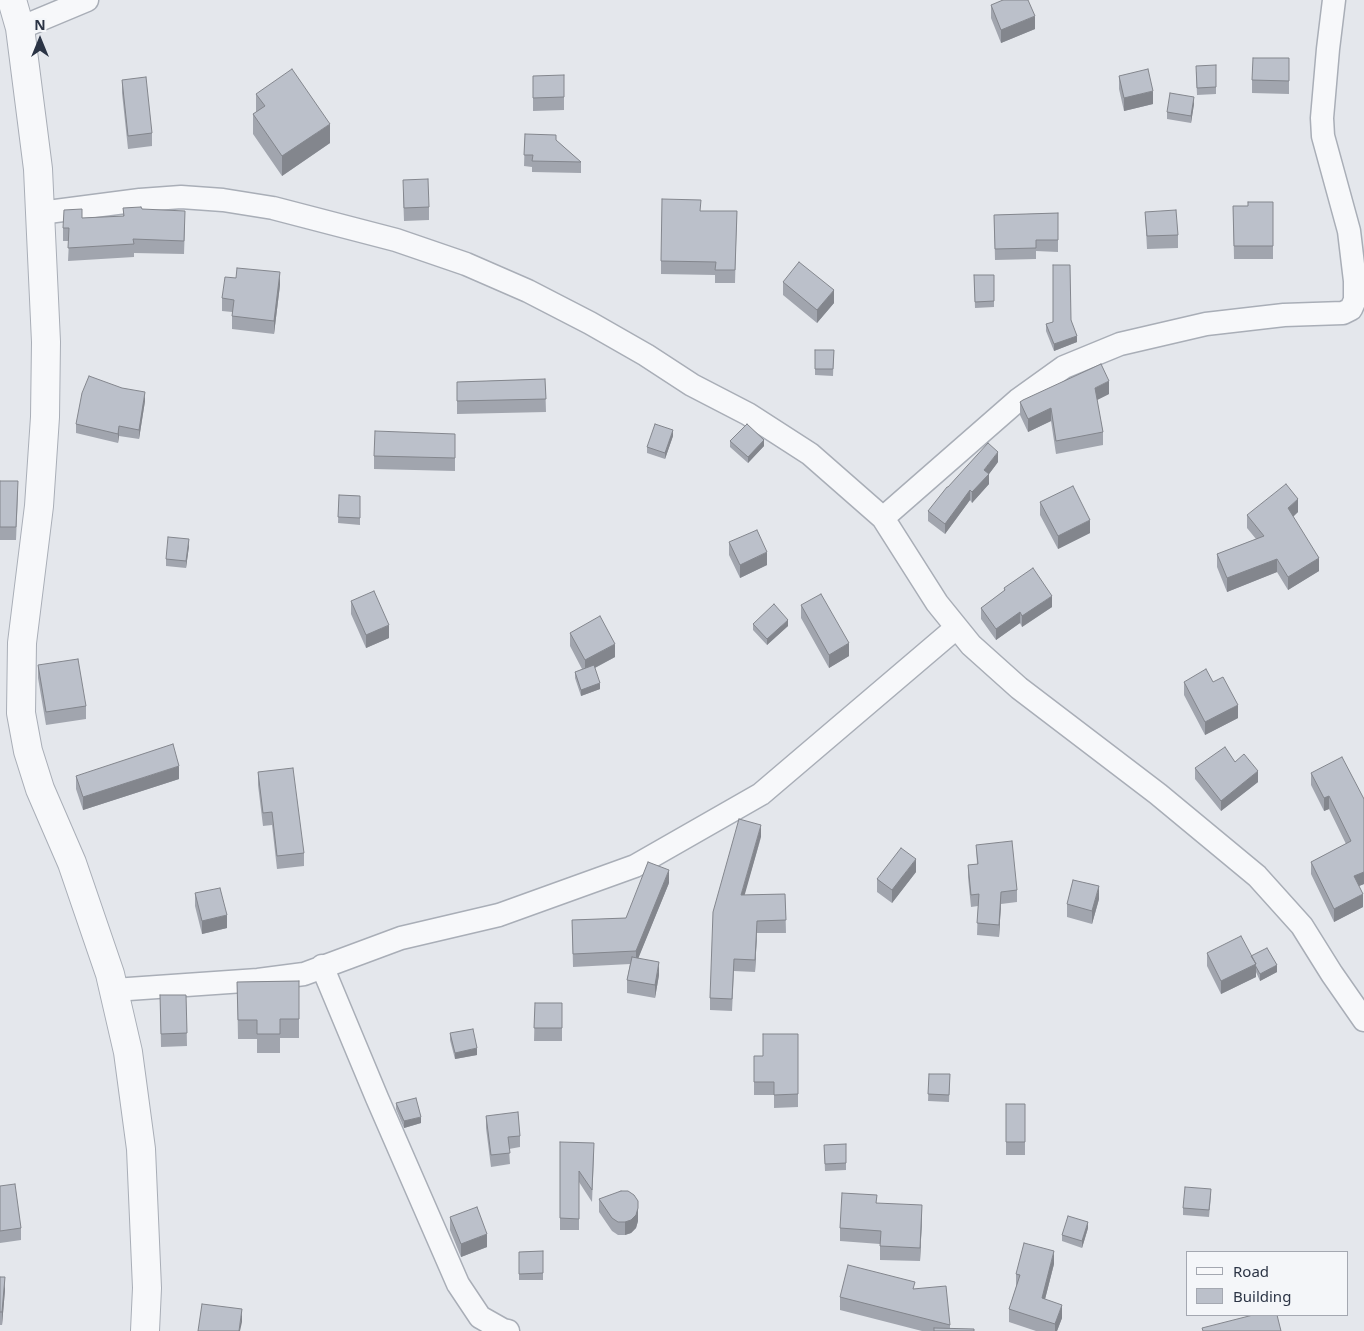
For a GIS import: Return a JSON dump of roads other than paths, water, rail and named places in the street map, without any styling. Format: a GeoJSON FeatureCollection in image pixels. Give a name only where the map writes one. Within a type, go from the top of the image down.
{"type":"FeatureCollection","features":[{"type":"Feature","properties":{"kind":"street"},"geometry":{"type":"LineString","coordinates":[[12,0],[20,28],[38,169],[46,342],[45,417],[39,506],[22,643],[21,713],[28,751],[40,789],[72,863],[110,974],[128,1052],[141,1149],[146,1288],[145,1331]]}},
{"type":"Feature","properties":{"kind":"street"},"geometry":{"type":"LineString","coordinates":[[20,28],[87,0]]}},
{"type":"Feature","properties":{"kind":"street"},"geometry":{"type":"LineString","coordinates":[[883,518],[1018,400],[1064,367],[1120,344],[1206,324],[1284,315],[1343,312],[1351,309],[1355,300],[1355,281],[1349,231],[1323,136],[1322,118],[1334,0]]}},
{"type":"Feature","properties":{"kind":"street"},"geometry":{"type":"LineString","coordinates":[[40,213],[140,200],[181,197],[223,200],[273,208],[396,240],[466,264],[528,291],[590,323],[692,384],[748,414],[810,454],[883,518],[937,603],[971,645],[1019,688],[1158,794],[1257,876],[1302,926],[1364,1020]]}},
{"type":"Feature","properties":{"kind":"street"},"geometry":{"type":"LineString","coordinates":[[114,990],[258,980],[304,974],[401,938],[499,915],[635,866],[761,794],[956,628]]}},
{"type":"Feature","properties":{"kind":"street"},"geometry":{"type":"LineString","coordinates":[[322,966],[458,1284],[480,1317],[508,1331]]}}]}
